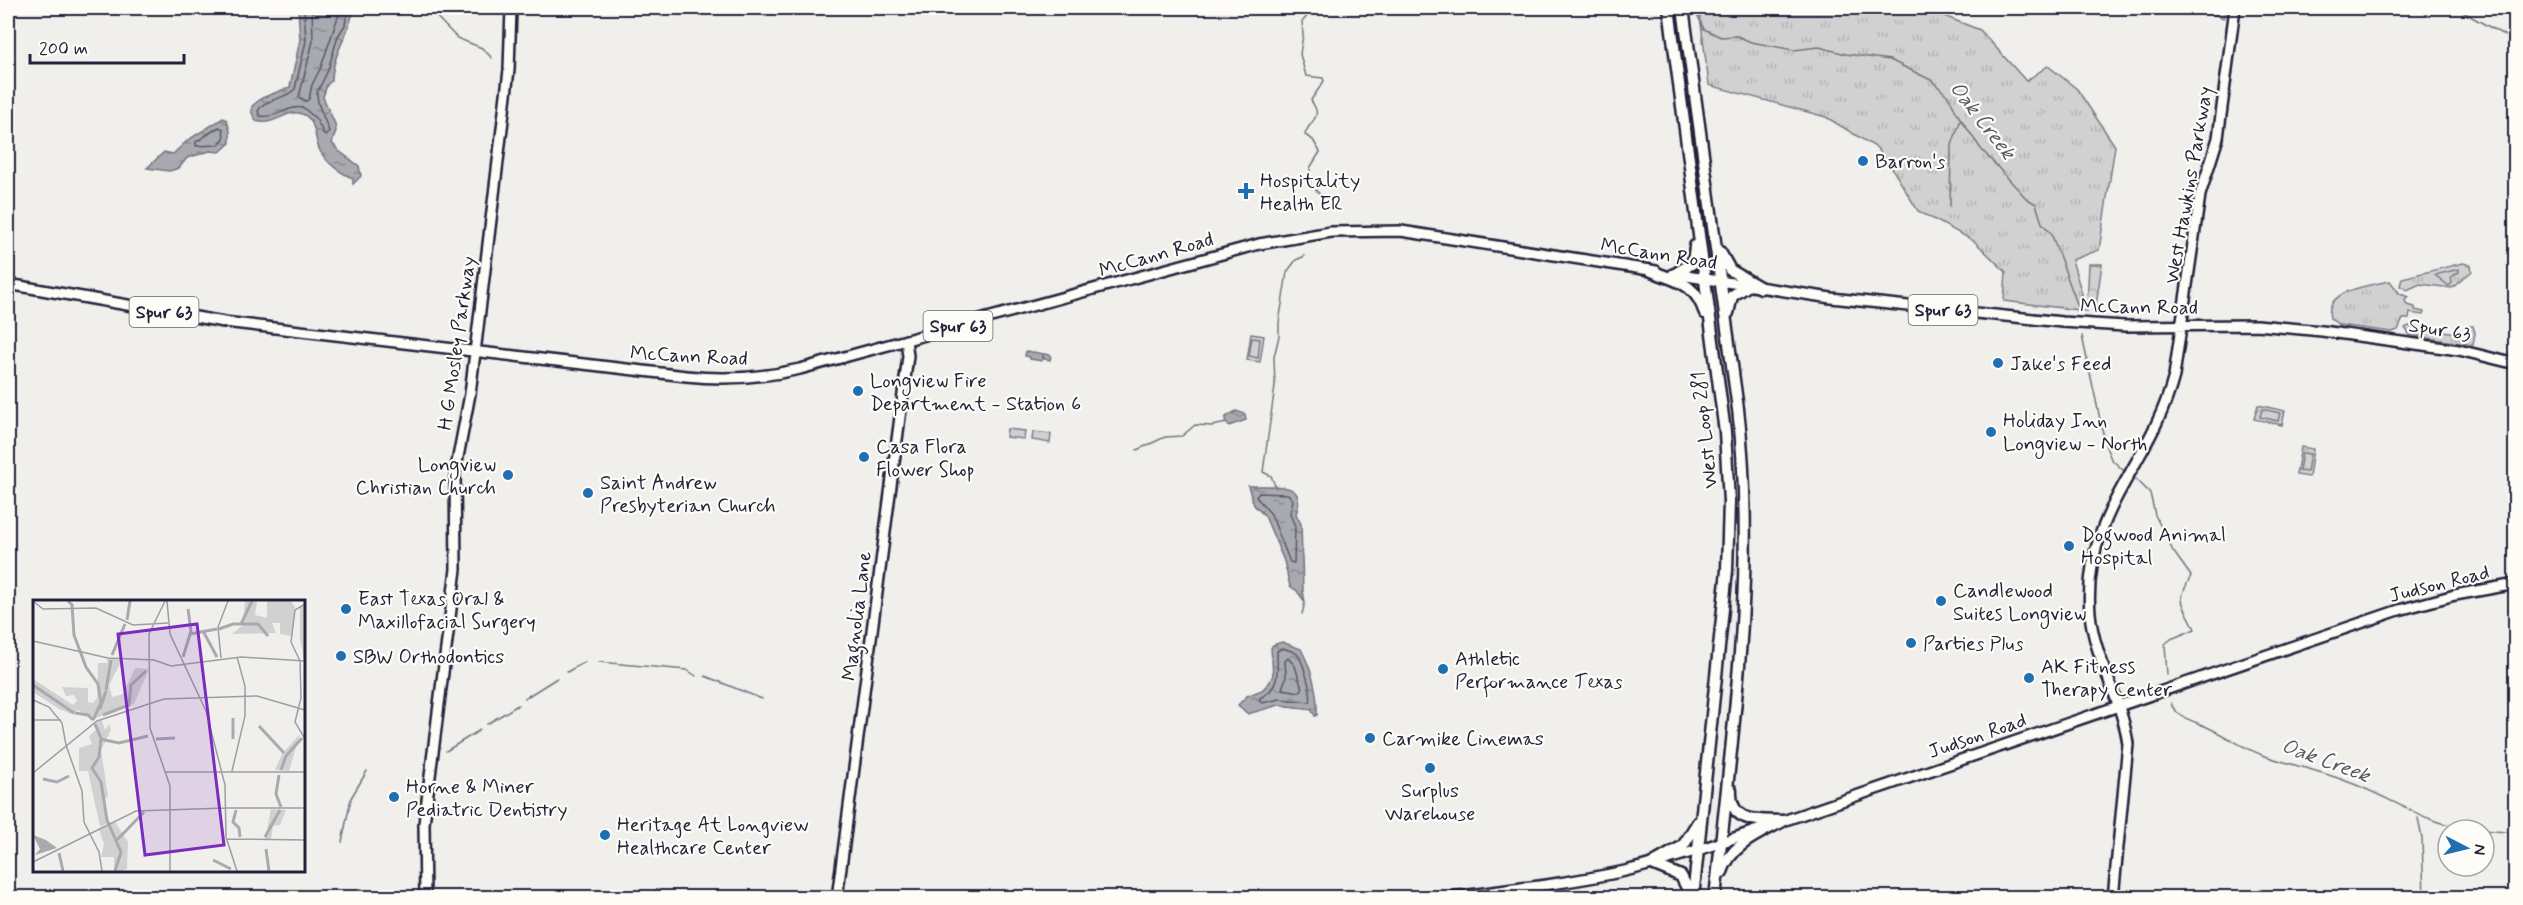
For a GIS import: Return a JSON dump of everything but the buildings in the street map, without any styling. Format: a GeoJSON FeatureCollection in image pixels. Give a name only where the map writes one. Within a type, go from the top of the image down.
{"type":"FeatureCollection","features":[{"type":"Feature","properties":{"kind":"highway","name":"West Loop 281"},"geometry":{"type":"LineString","coordinates":[[1669,8],[1725,432],[1729,502],[1727,570],[1693,897]]}},
{"type":"Feature","properties":{"kind":"highway"},"geometry":{"type":"LineString","coordinates":[[1675,8],[1678,35],[1687,37]]}},
{"type":"Feature","properties":{"kind":"highway","name":"West Loop 281"},"geometry":{"type":"LineString","coordinates":[[1683,8],[1740,429],[1745,501],[1738,670],[1716,895]]}},
{"type":"Feature","properties":{"kind":"highway"},"geometry":{"type":"LineString","coordinates":[[1678,84],[1688,89],[1692,117],[1698,122]]}},
{"type":"Feature","properties":{"kind":"highway"},"geometry":{"type":"LineString","coordinates":[[1675,274],[1694,261],[1696,221]]}},
{"type":"Feature","properties":{"kind":"highway"},"geometry":{"type":"LineString","coordinates":[[1714,237],[1728,268],[1761,288]]}},
{"type":"Feature","properties":{"kind":"highway"},"geometry":{"type":"LineString","coordinates":[[1649,270],[1694,290],[1700,299],[1712,332]]}},
{"type":"Feature","properties":{"kind":"highway"},"geometry":{"type":"LineString","coordinates":[[1727,331],[1731,298],[1734,293],[1749,285]]}},
{"type":"Feature","properties":{"kind":"highway"},"geometry":{"type":"LineString","coordinates":[[1719,647],[1729,649],[1738,670]]}},
{"type":"Feature","properties":{"kind":"highway"},"geometry":{"type":"LineString","coordinates":[[1729,761],[1732,781],[1731,798],[1738,813],[1751,819],[1783,821]]}},
{"type":"Feature","properties":{"kind":"highway"},"geometry":{"type":"LineString","coordinates":[[1652,864],[1686,842],[1703,810]]}},
{"type":"Feature","properties":{"kind":"highway"},"geometry":{"type":"LineString","coordinates":[[1716,895],[1725,864],[1732,853],[1743,843],[1783,821]]}},
{"type":"Feature","properties":{"kind":"highway"},"geometry":{"type":"LineString","coordinates":[[1652,864],[1681,876],[1693,897]]}},
{"type":"Feature","properties":{"kind":"main road","name":"H G Mosley Parkway"},"geometry":{"type":"LineString","coordinates":[[425,897],[424,824],[456,569],[455,473],[475,351],[509,70],[511,8]]}},
{"type":"Feature","properties":{"kind":"main road","name":"West Hawkins Parkway"},"geometry":{"type":"LineString","coordinates":[[2113,897],[2128,750],[2125,726],[2093,634],[2090,598],[2092,565],[2100,532],[2108,512],[2145,449],[2165,408],[2177,366],[2200,195],[2218,138],[2235,8]]}},
{"type":"Feature","properties":{"kind":"main road","name":"McCann Road"},"geometry":{"type":"LineString","coordinates":[[8,284],[218,321],[686,376],[738,378],[791,371],[1259,244],[1338,231],[1378,230],[1423,233],[1836,298],[2085,324],[2257,326],[2322,331]]}},
{"type":"Feature","properties":{"kind":"main road","name":"Spur 63"},"geometry":{"type":"LineString","coordinates":[[2322,331],[2460,350],[2516,364]]}},
{"type":"Feature","properties":{"kind":"main road","name":"Magnolia Lane"},"geometry":{"type":"LineString","coordinates":[[837,897],[908,356],[906,340]]}},
{"type":"Feature","properties":{"kind":"main road","name":"Judson Road"},"geometry":{"type":"LineString","coordinates":[[1444,897],[1570,881],[1652,864],[1721,843],[2399,610],[2455,595],[2516,584]]}},
{"type":"Feature","properties":{"kind":"green space"},"geometry":{"type":"Polygon","coordinates":[[[1699,8],[1923,8],[1980,30],[2026,81],[2048,66],[2077,89],[2115,146],[2099,250],[2072,260],[2087,311],[2004,301],[2006,272],[1974,241],[1918,211],[1887,160],[1877,148],[1826,117],[1709,85],[1699,8]]]}},
{"type":"Feature","properties":{"kind":"green space"},"geometry":{"type":"Polygon","coordinates":[[[2193,8],[2226,8],[2224,18],[2193,8]]]}},
{"type":"Feature","properties":{"kind":"green space"},"geometry":{"type":"Polygon","coordinates":[[[2463,263],[2471,265],[2472,271],[2452,288],[2420,284],[2407,290],[2400,286],[2402,278],[2463,263]]]}},
{"type":"Feature","properties":{"kind":"green space"},"geometry":{"type":"Polygon","coordinates":[[[2089,264],[2102,264],[2096,306],[2087,305],[2089,264]]]}},
{"type":"Feature","properties":{"kind":"green space"},"geometry":{"type":"Polygon","coordinates":[[[2459,269],[2459,272],[2451,277],[2452,283],[2449,286],[2435,275],[2459,269]]]}},
{"type":"Feature","properties":{"kind":"green space"},"geometry":{"type":"Polygon","coordinates":[[[2390,281],[2400,294],[2409,297],[2405,300],[2407,305],[2424,312],[2423,315],[2410,313],[2409,319],[2403,319],[2398,330],[2392,332],[2339,325],[2330,318],[2330,309],[2341,295],[2350,290],[2390,281]]]}},
{"type":"Feature","properties":{"kind":"green space"},"geometry":{"type":"Polygon","coordinates":[[[2409,326],[2463,334],[2468,332],[2469,326],[2473,326],[2475,333],[2473,345],[2410,335],[2405,328],[2409,326]]]}},
{"type":"Feature","properties":{"kind":"green space"},"geometry":{"type":"Polygon","coordinates":[[[1251,334],[1264,336],[1260,362],[1247,360],[1251,334]]]}},
{"type":"Feature","properties":{"kind":"green space"},"geometry":{"type":"Polygon","coordinates":[[[1252,338],[1260,339],[1258,358],[1249,356],[1252,338]]]}},
{"type":"Feature","properties":{"kind":"green space"},"geometry":{"type":"Polygon","coordinates":[[[2258,405],[2285,411],[2282,425],[2254,419],[2258,405]]]}},
{"type":"Feature","properties":{"kind":"green space"},"geometry":{"type":"Polygon","coordinates":[[[2262,409],[2280,413],[2278,421],[2260,417],[2262,409]]]}},
{"type":"Feature","properties":{"kind":"green space"},"geometry":{"type":"Polygon","coordinates":[[[1007,429],[1025,431],[1024,439],[1006,437],[1007,429]]]}},
{"type":"Feature","properties":{"kind":"green space"},"geometry":{"type":"Polygon","coordinates":[[[1033,432],[1051,434],[1050,443],[1032,440],[1033,432]]]}},
{"type":"Feature","properties":{"kind":"green space"},"geometry":{"type":"Polygon","coordinates":[[[2301,447],[2313,449],[2309,477],[2296,475],[2301,447]]]}},
{"type":"Feature","properties":{"kind":"green space"},"geometry":{"type":"Polygon","coordinates":[[[2302,453],[2310,454],[2307,472],[2299,471],[2302,453]]]}},
{"type":"Feature","properties":{"kind":"water"},"geometry":{"type":"Polygon","coordinates":[[[298,8],[354,8],[335,62],[332,80],[327,85],[323,97],[335,124],[336,131],[332,143],[359,166],[361,176],[353,184],[353,178],[334,167],[323,155],[318,146],[313,125],[307,117],[291,113],[269,122],[263,122],[256,121],[252,113],[252,106],[262,98],[290,87],[300,40],[298,8]]]}},
{"type":"Feature","properties":{"kind":"water"},"geometry":{"type":"Polygon","coordinates":[[[223,118],[227,120],[230,143],[220,152],[210,151],[187,158],[179,168],[169,171],[147,168],[164,152],[173,154],[188,140],[223,118]]]}},
{"type":"Feature","properties":{"kind":"water"},"geometry":{"type":"Polygon","coordinates":[[[1026,351],[1051,355],[1050,360],[1044,359],[1043,355],[1042,361],[1030,359],[1025,356],[1026,351]]]}},
{"type":"Feature","properties":{"kind":"water"},"geometry":{"type":"Polygon","coordinates":[[[1236,411],[1245,414],[1246,420],[1229,426],[1225,422],[1226,417],[1236,411]]]}},
{"type":"Feature","properties":{"kind":"water"},"geometry":{"type":"Polygon","coordinates":[[[1248,486],[1285,487],[1297,495],[1299,503],[1296,514],[1301,524],[1305,602],[1290,586],[1284,561],[1265,516],[1254,505],[1248,486]]]}},
{"type":"Feature","properties":{"kind":"water"},"geometry":{"type":"Polygon","coordinates":[[[1282,642],[1301,649],[1305,657],[1315,690],[1317,715],[1315,716],[1311,709],[1279,705],[1248,714],[1238,705],[1247,696],[1262,690],[1269,683],[1273,675],[1271,648],[1282,642]]]}},
{"type":"Feature","properties":{"kind":"waterway"},"geometry":{"type":"LineString","coordinates":[[428,8],[457,38],[482,48],[492,58]]}},
{"type":"Feature","properties":{"kind":"waterway"},"geometry":{"type":"LineString","coordinates":[[1314,8],[1302,22],[1303,35],[1300,54],[1306,76],[1323,78],[1324,81],[1311,100],[1316,113],[1305,135],[1313,140],[1320,152],[1310,168],[1310,184],[1329,204]]}},
{"type":"Feature","properties":{"kind":"waterway","name":"Oak Creek"},"geometry":{"type":"LineString","coordinates":[[1694,8],[1704,29],[1721,37],[1737,36],[1751,42],[1794,50],[1819,47],[1846,54],[1890,60],[1931,80],[1948,96],[1981,149],[2026,198],[2036,204],[2042,223],[2051,233],[2080,312]]}},
{"type":"Feature","properties":{"kind":"waterway"},"geometry":{"type":"LineString","coordinates":[[2456,8],[2516,42]]}},
{"type":"Feature","properties":{"kind":"waterway"},"geometry":{"type":"LineString","coordinates":[[1950,206],[1951,148],[1961,119]]}},
{"type":"Feature","properties":{"kind":"waterway"},"geometry":{"type":"LineString","coordinates":[[1276,488],[1271,476],[1263,472],[1275,386],[1274,357],[1287,272],[1296,260],[1305,256]]}},
{"type":"Feature","properties":{"kind":"waterway","name":"Oak Creek"},"geometry":{"type":"LineString","coordinates":[[2082,336],[2106,447],[2111,459],[2124,471]]}},
{"type":"Feature","properties":{"kind":"waterway"},"geometry":{"type":"LineString","coordinates":[[1137,450],[1165,437],[1182,436],[1195,425],[1212,426],[1227,423]]}},
{"type":"Feature","properties":{"kind":"waterway","name":"Oak Creek"},"geometry":{"type":"LineString","coordinates":[[2136,479],[2150,493],[2155,515],[2173,551],[2191,576],[2182,598],[2184,608],[2195,629],[2165,644],[2167,675]]}},
{"type":"Feature","properties":{"kind":"waterway"},"geometry":{"type":"LineString","coordinates":[[1302,614],[1305,602]]}},
{"type":"Feature","properties":{"kind":"waterway"},"geometry":{"type":"LineString","coordinates":[[567,672],[585,662]]}},
{"type":"Feature","properties":{"kind":"waterway"},"geometry":{"type":"LineString","coordinates":[[599,662],[687,670],[696,676]]}},
{"type":"Feature","properties":{"kind":"waterway"},"geometry":{"type":"LineString","coordinates":[[705,676],[762,699]]}},
{"type":"Feature","properties":{"kind":"waterway"},"geometry":{"type":"LineString","coordinates":[[525,698],[557,678]]}},
{"type":"Feature","properties":{"kind":"waterway","name":"Oak Creek"},"geometry":{"type":"LineString","coordinates":[[2171,703],[2176,712],[2186,718],[2260,754],[2341,779],[2436,821]]}},
{"type":"Feature","properties":{"kind":"waterway"},"geometry":{"type":"LineString","coordinates":[[487,724],[518,705]]}},
{"type":"Feature","properties":{"kind":"waterway"},"geometry":{"type":"LineString","coordinates":[[446,751],[480,730]]}},
{"type":"Feature","properties":{"kind":"waterway"},"geometry":{"type":"LineString","coordinates":[[342,842],[351,798],[367,771]]}},
{"type":"Feature","properties":{"kind":"waterway"},"geometry":{"type":"LineString","coordinates":[[2418,818],[2422,839],[2424,898]]}},
{"type":"Feature","properties":{"kind":"waterway","name":"Oak Creek"},"geometry":{"type":"LineString","coordinates":[[2496,831],[2516,833]]}},
{"type":"Feature","properties":{"kind":"place","name":"Barron's"},"geometry":{"type":"Point","coordinates":[1863,161]}},
{"type":"Feature","properties":{"kind":"place","name":"Hospitality Health ER"},"geometry":{"type":"Point","coordinates":[1246,191]}},
{"type":"Feature","properties":{"kind":"place","name":"Jake's Feed"},"geometry":{"type":"Point","coordinates":[1998,363]}},
{"type":"Feature","properties":{"kind":"place","name":"Longview Fire Department - Station 6"},"geometry":{"type":"Point","coordinates":[858,391]}},
{"type":"Feature","properties":{"kind":"place","name":"Holiday Inn Longview - North"},"geometry":{"type":"Point","coordinates":[1991,432]}},
{"type":"Feature","properties":{"kind":"place","name":"Casa Flora Flower Shop"},"geometry":{"type":"Point","coordinates":[864,457]}},
{"type":"Feature","properties":{"kind":"place","name":"Longview Christian Church"},"geometry":{"type":"Point","coordinates":[508,475]}},
{"type":"Feature","properties":{"kind":"place","name":"Saint Andrew Presbyterian Church"},"geometry":{"type":"Point","coordinates":[588,493]}},
{"type":"Feature","properties":{"kind":"place","name":"Dogwood Animal Hospital"},"geometry":{"type":"Point","coordinates":[2069,546]}},
{"type":"Feature","properties":{"kind":"place","name":"Candlewood Suites Longview"},"geometry":{"type":"Point","coordinates":[1941,601]}},
{"type":"Feature","properties":{"kind":"place","name":"East Texas Oral & Maxillofacial Surgery"},"geometry":{"type":"Point","coordinates":[346,609]}},
{"type":"Feature","properties":{"kind":"place","name":"Parties Plus"},"geometry":{"type":"Point","coordinates":[1911,643]}},
{"type":"Feature","properties":{"kind":"place","name":"SBW Orthodontics"},"geometry":{"type":"Point","coordinates":[341,656]}},
{"type":"Feature","properties":{"kind":"place","name":"Athletic Performance Texas"},"geometry":{"type":"Point","coordinates":[1443,669]}},
{"type":"Feature","properties":{"kind":"place","name":"AK Fitness Therapy Center"},"geometry":{"type":"Point","coordinates":[2029,678]}},
{"type":"Feature","properties":{"kind":"place","name":"Carmike Cinemas"},"geometry":{"type":"Point","coordinates":[1370,738]}},
{"type":"Feature","properties":{"kind":"place","name":"Surplus Warehouse"},"geometry":{"type":"Point","coordinates":[1430,768]}},
{"type":"Feature","properties":{"kind":"place","name":"Horne & Miner Pediatric Dentistry"},"geometry":{"type":"Point","coordinates":[394,797]}},
{"type":"Feature","properties":{"kind":"place","name":"Heritage At Longview Healthcare Center"},"geometry":{"type":"Point","coordinates":[605,835]}}]}
